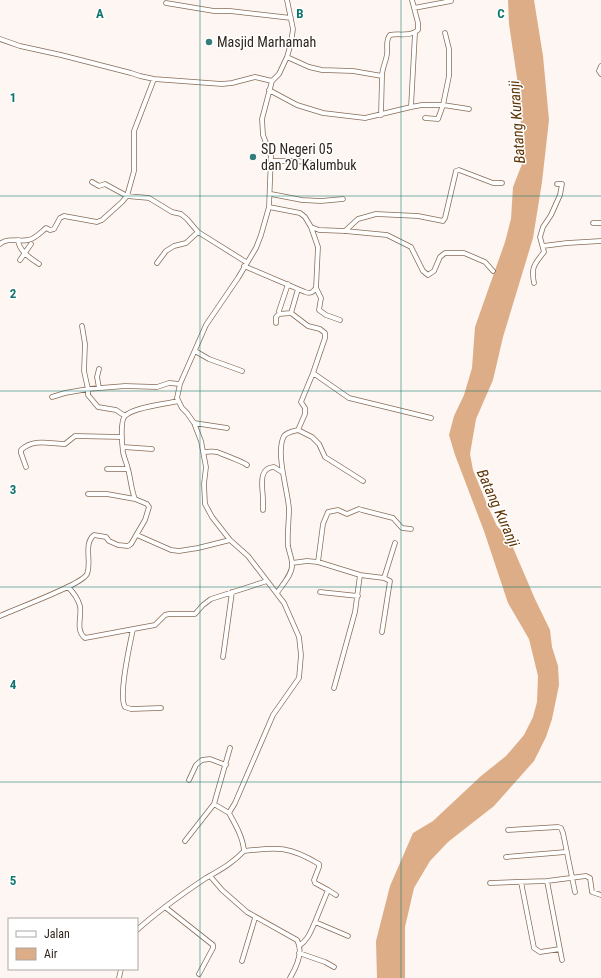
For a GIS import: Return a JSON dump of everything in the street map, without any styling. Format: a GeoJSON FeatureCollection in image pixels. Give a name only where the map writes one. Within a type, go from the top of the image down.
{"type":"FeatureCollection","features":[{"type":"Feature","properties":{"kind":"street"},"geometry":{"type":"LineString","coordinates":[[229,813],[235,803],[273,715],[299,678],[301,660],[299,636],[284,603],[277,593],[248,556],[230,540],[212,517],[205,504],[204,484],[206,467],[201,441],[194,423],[178,401],[177,393],[206,325],[262,235],[269,207],[271,156],[263,135],[262,119],[272,81],[279,74],[287,58],[291,44],[293,29],[287,0]]}},
{"type":"Feature","properties":{"kind":"street"},"geometry":{"type":"LineString","coordinates":[[412,0],[418,28],[415,33],[412,107]]}},
{"type":"Feature","properties":{"kind":"street"},"geometry":{"type":"LineString","coordinates":[[414,8],[451,1]]}},
{"type":"Feature","properties":{"kind":"street"},"geometry":{"type":"LineString","coordinates":[[166,3],[214,11],[230,11],[291,18]]}},
{"type":"Feature","properties":{"kind":"street"},"geometry":{"type":"LineString","coordinates":[[382,115],[382,67],[387,53],[387,39],[394,34],[415,33]]}},
{"type":"Feature","properties":{"kind":"street"},"geometry":{"type":"LineString","coordinates":[[425,118],[438,119],[443,105],[449,76],[449,49],[445,33]]}},
{"type":"Feature","properties":{"kind":"street"},"geometry":{"type":"LineString","coordinates":[[0,39],[20,46],[61,54],[154,79],[222,84],[255,77],[272,81]]}},
{"type":"Feature","properties":{"kind":"street"},"geometry":{"type":"LineString","coordinates":[[287,58],[309,67],[322,70],[353,71],[382,76]]}},
{"type":"Feature","properties":{"kind":"street"},"geometry":{"type":"LineString","coordinates":[[601,66],[599,71],[601,74]]}},
{"type":"Feature","properties":{"kind":"street"},"geometry":{"type":"LineString","coordinates":[[0,244],[6,241],[27,241],[32,239],[46,228],[52,230],[60,218],[64,216],[97,222],[102,220],[122,202],[127,196],[134,172],[134,131],[154,79]]}},
{"type":"Feature","properties":{"kind":"street"},"geometry":{"type":"LineString","coordinates":[[269,90],[297,105],[323,113],[365,118],[422,105],[443,105],[469,109]]}},
{"type":"Feature","properties":{"kind":"street"},"geometry":{"type":"LineString","coordinates":[[271,161],[298,161],[338,168]]}},
{"type":"Feature","properties":{"kind":"street"},"geometry":{"type":"LineString","coordinates":[[345,231],[358,219],[376,214],[418,216],[443,221],[456,171],[458,170],[493,183],[502,183]]}},
{"type":"Feature","properties":{"kind":"street"},"geometry":{"type":"LineString","coordinates":[[92,182],[99,186],[105,184],[127,196],[149,198],[158,202],[172,212],[181,214],[198,232],[245,264],[309,293],[313,292],[316,288]]}},
{"type":"Feature","properties":{"kind":"street"},"geometry":{"type":"LineString","coordinates":[[534,283],[532,272],[533,266],[544,252],[540,237],[543,227],[551,215],[560,195],[562,184],[557,184]]}},
{"type":"Feature","properties":{"kind":"street"},"geometry":{"type":"LineString","coordinates":[[270,194],[302,200],[320,201],[343,199]]}},
{"type":"Feature","properties":{"kind":"street"},"geometry":{"type":"LineString","coordinates":[[269,207],[300,213],[305,217],[311,227],[318,247],[316,288],[321,298],[319,310],[326,315],[340,320]]}},
{"type":"Feature","properties":{"kind":"street"},"geometry":{"type":"LineString","coordinates":[[592,224],[601,223]]}},
{"type":"Feature","properties":{"kind":"street"},"geometry":{"type":"LineString","coordinates":[[311,227],[319,230],[387,235],[411,246],[423,271],[428,275],[434,271],[440,257],[445,253],[464,253],[485,262],[493,271]]}},
{"type":"Feature","properties":{"kind":"street"},"geometry":{"type":"LineString","coordinates":[[157,262],[166,251],[174,246],[186,243],[198,232]]}},
{"type":"Feature","properties":{"kind":"street"},"geometry":{"type":"LineString","coordinates":[[18,240],[18,245],[24,253],[39,264]]}},
{"type":"Feature","properties":{"kind":"street"},"geometry":{"type":"LineString","coordinates":[[543,246],[601,241]]}},
{"type":"Feature","properties":{"kind":"street"},"geometry":{"type":"LineString","coordinates":[[20,260],[31,244]]}},
{"type":"Feature","properties":{"kind":"street"},"geometry":{"type":"LineString","coordinates":[[279,311],[288,284]]}},
{"type":"Feature","properties":{"kind":"street"},"geometry":{"type":"LineString","coordinates":[[292,313],[298,289]]}},
{"type":"Feature","properties":{"kind":"street"},"geometry":{"type":"LineString","coordinates":[[276,323],[276,317],[279,314],[292,313],[308,326],[320,329],[325,333],[325,338],[313,373],[301,402],[305,408],[305,414],[298,430]]}},
{"type":"Feature","properties":{"kind":"street"},"geometry":{"type":"LineString","coordinates":[[82,326],[85,344],[84,371],[88,396],[98,407],[116,410],[125,416]]}},
{"type":"Feature","properties":{"kind":"street"},"geometry":{"type":"LineString","coordinates":[[194,351],[209,359],[242,371]]}},
{"type":"Feature","properties":{"kind":"street"},"geometry":{"type":"LineString","coordinates":[[98,369],[97,377],[99,388]]}},
{"type":"Feature","properties":{"kind":"street"},"geometry":{"type":"LineString","coordinates":[[313,373],[349,398],[431,418]]}},
{"type":"Feature","properties":{"kind":"street"},"geometry":{"type":"LineString","coordinates":[[52,398],[65,393],[88,389],[125,386],[157,387],[169,383],[180,384]]}},
{"type":"Feature","properties":{"kind":"street"},"geometry":{"type":"LineString","coordinates":[[135,499],[123,453],[122,421],[125,416],[135,410],[178,401]]}},
{"type":"Feature","properties":{"kind":"street"},"geometry":{"type":"LineString","coordinates":[[194,423],[227,428]]}},
{"type":"Feature","properties":{"kind":"street"},"geometry":{"type":"LineString","coordinates":[[277,593],[289,576],[292,563],[288,543],[289,509],[282,472],[281,453],[284,436],[298,430],[312,437],[319,444],[325,457],[363,481]]}},
{"type":"Feature","properties":{"kind":"street"},"geometry":{"type":"LineString","coordinates":[[26,467],[21,450],[32,444],[47,442],[68,444],[73,436],[122,437]]}},
{"type":"Feature","properties":{"kind":"street"},"geometry":{"type":"LineString","coordinates":[[123,447],[152,449]]}},
{"type":"Feature","properties":{"kind":"street"},"geometry":{"type":"LineString","coordinates":[[203,452],[217,452],[232,459],[244,461],[247,465]]}},
{"type":"Feature","properties":{"kind":"street"},"geometry":{"type":"LineString","coordinates":[[263,510],[262,481],[264,472],[267,469],[274,467],[282,472]]}},
{"type":"Feature","properties":{"kind":"street"},"geometry":{"type":"LineString","coordinates":[[107,468],[128,469]]}},
{"type":"Feature","properties":{"kind":"street"},"geometry":{"type":"LineString","coordinates":[[0,616],[68,587],[83,578],[88,569],[90,541],[94,535],[103,536],[113,543],[123,546],[131,544],[145,520],[149,507],[147,504],[135,499],[107,494],[88,494]]}},
{"type":"Feature","properties":{"kind":"street"},"geometry":{"type":"LineString","coordinates":[[318,562],[323,524],[328,512],[338,510],[347,514],[362,510],[393,518],[402,528],[410,529]]}},
{"type":"Feature","properties":{"kind":"street"},"geometry":{"type":"LineString","coordinates":[[137,535],[170,550],[179,551],[230,540]]}},
{"type":"Feature","properties":{"kind":"street"},"geometry":{"type":"LineString","coordinates":[[384,578],[395,543]]}},
{"type":"Feature","properties":{"kind":"street"},"geometry":{"type":"LineString","coordinates":[[292,563],[308,561],[318,562],[360,575],[384,578],[390,582],[382,632]]}},
{"type":"Feature","properties":{"kind":"street"},"geometry":{"type":"LineString","coordinates":[[334,688],[351,629],[358,596],[360,575]]}},
{"type":"Feature","properties":{"kind":"street"},"geometry":{"type":"LineString","coordinates":[[68,587],[78,600],[80,607],[79,629],[85,638],[155,625],[165,615],[169,614],[195,614],[211,599],[267,581]]}},
{"type":"Feature","properties":{"kind":"street"},"geometry":{"type":"LineString","coordinates":[[223,657],[232,592]]}},
{"type":"Feature","properties":{"kind":"street"},"geometry":{"type":"LineString","coordinates":[[320,592],[358,596]]}},
{"type":"Feature","properties":{"kind":"street"},"geometry":{"type":"LineString","coordinates":[[133,629],[125,675],[123,702],[125,707],[131,709],[161,708]]}},
{"type":"Feature","properties":{"kind":"street"},"geometry":{"type":"LineString","coordinates":[[185,841],[214,804],[230,748]]}},
{"type":"Feature","properties":{"kind":"street"},"geometry":{"type":"LineString","coordinates":[[189,780],[196,766],[202,760],[210,759],[226,765]]}},
{"type":"Feature","properties":{"kind":"street"},"geometry":{"type":"LineString","coordinates":[[214,804],[229,813],[239,834],[244,851]]}},
{"type":"Feature","properties":{"kind":"street"},"geometry":{"type":"LineString","coordinates":[[508,830],[560,827],[563,833],[574,892]]}},
{"type":"Feature","properties":{"kind":"street"},"geometry":{"type":"LineString","coordinates":[[138,929],[165,907],[235,860],[244,851],[273,848],[303,854],[319,864],[314,880],[336,895]]}},
{"type":"Feature","properties":{"kind":"street"},"geometry":{"type":"LineString","coordinates":[[506,857],[566,852]]}},
{"type":"Feature","properties":{"kind":"street"},"geometry":{"type":"LineString","coordinates":[[210,876],[222,890],[255,918],[296,938],[300,946],[299,953],[296,967],[290,978]]}},
{"type":"Feature","properties":{"kind":"street"},"geometry":{"type":"LineString","coordinates":[[490,883],[546,881],[586,876],[589,877],[591,891],[595,894],[601,895]]}},
{"type":"Feature","properties":{"kind":"street"},"geometry":{"type":"LineString","coordinates":[[546,881],[562,960]]}},
{"type":"Feature","properties":{"kind":"street"},"geometry":{"type":"LineString","coordinates":[[522,882],[534,948],[540,952],[560,949]]}},
{"type":"Feature","properties":{"kind":"street"},"geometry":{"type":"LineString","coordinates":[[300,946],[309,935],[328,890]]}},
{"type":"Feature","properties":{"kind":"street"},"geometry":{"type":"LineString","coordinates":[[165,907],[213,945],[213,948],[199,974]]}},
{"type":"Feature","properties":{"kind":"street"},"geometry":{"type":"LineString","coordinates":[[242,961],[255,918]]}},
{"type":"Feature","properties":{"kind":"street"},"geometry":{"type":"LineString","coordinates":[[314,922],[348,936]]}},
{"type":"Feature","properties":{"kind":"street"},"geometry":{"type":"LineString","coordinates":[[299,953],[325,962],[334,967]]}},
{"type":"Feature","properties":{"kind":"water"},"geometry":{"type":"Polygon","coordinates":[[[508,0],[534,0],[543,56],[549,120],[542,182],[533,238],[503,337],[493,380],[476,419],[470,454],[473,470],[489,509],[497,526],[507,536],[511,543],[550,630],[552,647],[558,666],[559,685],[552,719],[546,737],[534,761],[494,806],[448,842],[430,861],[414,888],[405,927],[405,978],[377,978],[376,941],[390,886],[413,833],[433,821],[481,776],[506,756],[524,735],[533,717],[537,702],[538,676],[529,639],[508,603],[484,531],[455,455],[449,435],[454,416],[464,395],[472,368],[475,327],[505,242],[511,219],[513,187],[522,164],[520,98],[509,24],[508,0]]]}},
{"type":"Feature","properties":{"kind":"place","name":"Masjid Marhamah"},"geometry":{"type":"Point","coordinates":[209,42]}},
{"type":"Feature","properties":{"kind":"place","name":"SD Negeri 05 dan 20 Kalumbuk"},"geometry":{"type":"Point","coordinates":[253,157]}},
{"type":"Feature","properties":{"kind":"water label","name":"Batang Kuranji"},"geometry":{"type":"Point","coordinates":[517,122]}},
{"type":"Feature","properties":{"kind":"water label","name":"Batang Kuranji"},"geometry":{"type":"Point","coordinates":[498,508]}}]}
